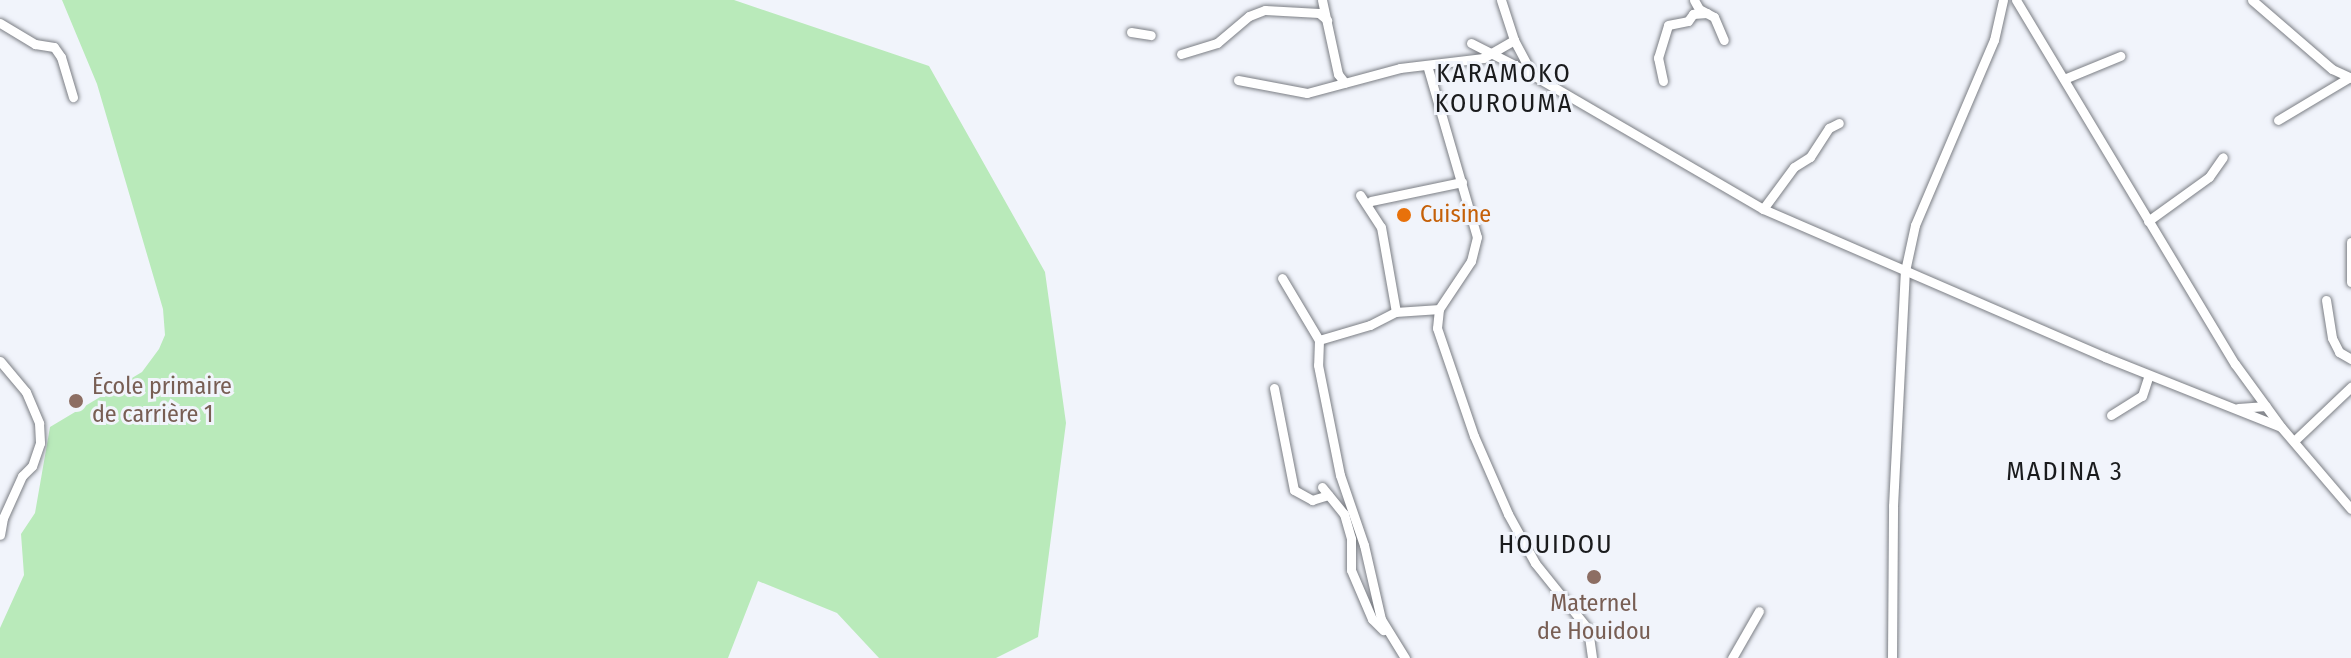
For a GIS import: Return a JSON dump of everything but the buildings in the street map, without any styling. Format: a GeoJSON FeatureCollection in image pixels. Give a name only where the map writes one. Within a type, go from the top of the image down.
{"type":"FeatureCollection","features":[{"type":"Feature","properties":{"kind":"street"},"geometry":{"type":"LineString","coordinates":[[1322,0],[1338,74],[1345,83]]}},
{"type":"Feature","properties":{"kind":"street"},"geometry":{"type":"LineString","coordinates":[[1501,0],[1514,40],[1533,75]]}},
{"type":"Feature","properties":{"kind":"street"},"geometry":{"type":"LineString","coordinates":[[1694,0],[1714,17],[1724,40]]}},
{"type":"Feature","properties":{"kind":"street"},"geometry":{"type":"LineString","coordinates":[[1892,658],[1893,506],[1905,271],[1915,225],[1994,40],[2003,0]]}},
{"type":"Feature","properties":{"kind":"street"},"geometry":{"type":"LineString","coordinates":[[2016,0],[2235,364],[2281,427],[2351,509]]}},
{"type":"Feature","properties":{"kind":"street"},"geometry":{"type":"LineString","coordinates":[[2252,0],[2309,51],[2350,78],[2278,120]]}},
{"type":"Feature","properties":{"kind":"street"},"geometry":{"type":"LineString","coordinates":[[1181,54],[1217,43],[1249,16],[1265,10],[1319,13],[1327,20]]}},
{"type":"Feature","properties":{"kind":"street"},"geometry":{"type":"LineString","coordinates":[[1663,81],[1658,58],[1668,25],[1688,21],[1693,14],[1707,13]]}},
{"type":"Feature","properties":{"kind":"street"},"geometry":{"type":"LineString","coordinates":[[0,23],[35,44],[54,47],[61,57],[73,97]]}},
{"type":"Feature","properties":{"kind":"street"},"geometry":{"type":"LineString","coordinates":[[1131,32],[1151,35]]}},
{"type":"Feature","properties":{"kind":"street"},"geometry":{"type":"LineString","coordinates":[[1238,80],[1307,93],[1400,68],[1483,58],[1514,40]]}},
{"type":"Feature","properties":{"kind":"street"},"geometry":{"type":"LineString","coordinates":[[1471,43],[1533,75],[1763,209],[2149,375],[2281,427]]}},
{"type":"Feature","properties":{"kind":"street"},"geometry":{"type":"LineString","coordinates":[[2064,79],[2120,56]]}},
{"type":"Feature","properties":{"kind":"street"},"geometry":{"type":"LineString","coordinates":[[1427,65],[1477,237],[1471,261],[1439,309],[1437,328],[1474,436],[1508,514],[1535,563],[1588,629],[1592,658]]}},
{"type":"Feature","properties":{"kind":"street"},"geometry":{"type":"LineString","coordinates":[[1763,209],[1794,167],[1810,157],[1829,128],[1839,123]]}},
{"type":"Feature","properties":{"kind":"street"},"geometry":{"type":"LineString","coordinates":[[2148,221],[2209,177],[2223,157]]}},
{"type":"Feature","properties":{"kind":"street"},"geometry":{"type":"LineString","coordinates":[[1371,201],[1462,182]]}},
{"type":"Feature","properties":{"kind":"street"},"geometry":{"type":"LineString","coordinates":[[1360,195],[1381,227],[1396,312]]}},
{"type":"Feature","properties":{"kind":"street"},"geometry":{"type":"LineString","coordinates":[[2351,242],[2351,282]]}},
{"type":"Feature","properties":{"kind":"street"},"geometry":{"type":"LineString","coordinates":[[1282,278],[1319,340],[1318,365],[1340,475],[1364,545],[1378,610],[1405,658]]}},
{"type":"Feature","properties":{"kind":"street"},"geometry":{"type":"LineString","coordinates":[[2326,300],[2332,338],[2339,352],[2351,359]]}},
{"type":"Feature","properties":{"kind":"street"},"geometry":{"type":"LineString","coordinates":[[1319,340],[1370,325],[1396,312],[1439,309]]}},
{"type":"Feature","properties":{"kind":"street"},"geometry":{"type":"LineString","coordinates":[[0,361],[10,369],[31,403],[39,423],[40,443],[32,466],[22,476],[3,518],[0,535]]}},
{"type":"Feature","properties":{"kind":"street"},"geometry":{"type":"LineString","coordinates":[[2111,415],[2133,405],[2142,396],[2149,375]]}},
{"type":"Feature","properties":{"kind":"street"},"geometry":{"type":"LineString","coordinates":[[2294,441],[2351,387]]}},
{"type":"Feature","properties":{"kind":"street"},"geometry":{"type":"LineString","coordinates":[[1274,388],[1294,490],[1312,500],[1325,491],[1344,514],[1351,539],[1351,570],[1372,619],[1394,642]]}},
{"type":"Feature","properties":{"kind":"street"},"geometry":{"type":"LineString","coordinates":[[2236,408],[2266,406]]}},
{"type":"Feature","properties":{"kind":"street"},"geometry":{"type":"LineString","coordinates":[[1732,658],[1759,611]]}},
{"type":"Feature","properties":{"kind":"green space"},"geometry":{"type":"Polygon","coordinates":[[[62,0],[734,0],[929,66],[1045,272],[1066,423],[1038,637],[996,658],[879,658],[837,613],[758,581],[728,658],[0,658],[0,628],[24,575],[21,534],[35,513],[50,427],[142,372],[165,335],[163,309],[97,84],[62,0]]]}},
{"type":"Feature","properties":{"kind":"place","name":"Cuisine"},"geometry":{"type":"Point","coordinates":[1404,215]}},
{"type":"Feature","properties":{"kind":"place","name":"École primaire de carrière 1"},"geometry":{"type":"Point","coordinates":[76,401]}},
{"type":"Feature","properties":{"kind":"place","name":"Maternel de Houidou"},"geometry":{"type":"Point","coordinates":[1594,577]}},
{"type":"Feature","properties":{"kind":"district","name":"KARAMOKO KOUROUMA"},"geometry":{"type":"Point","coordinates":[1504,89]}},
{"type":"Feature","properties":{"kind":"district","name":"MADINA 3"},"geometry":{"type":"Point","coordinates":[2065,472]}},
{"type":"Feature","properties":{"kind":"district","name":"HOUIDOU"},"geometry":{"type":"Point","coordinates":[1556,545]}}]}
